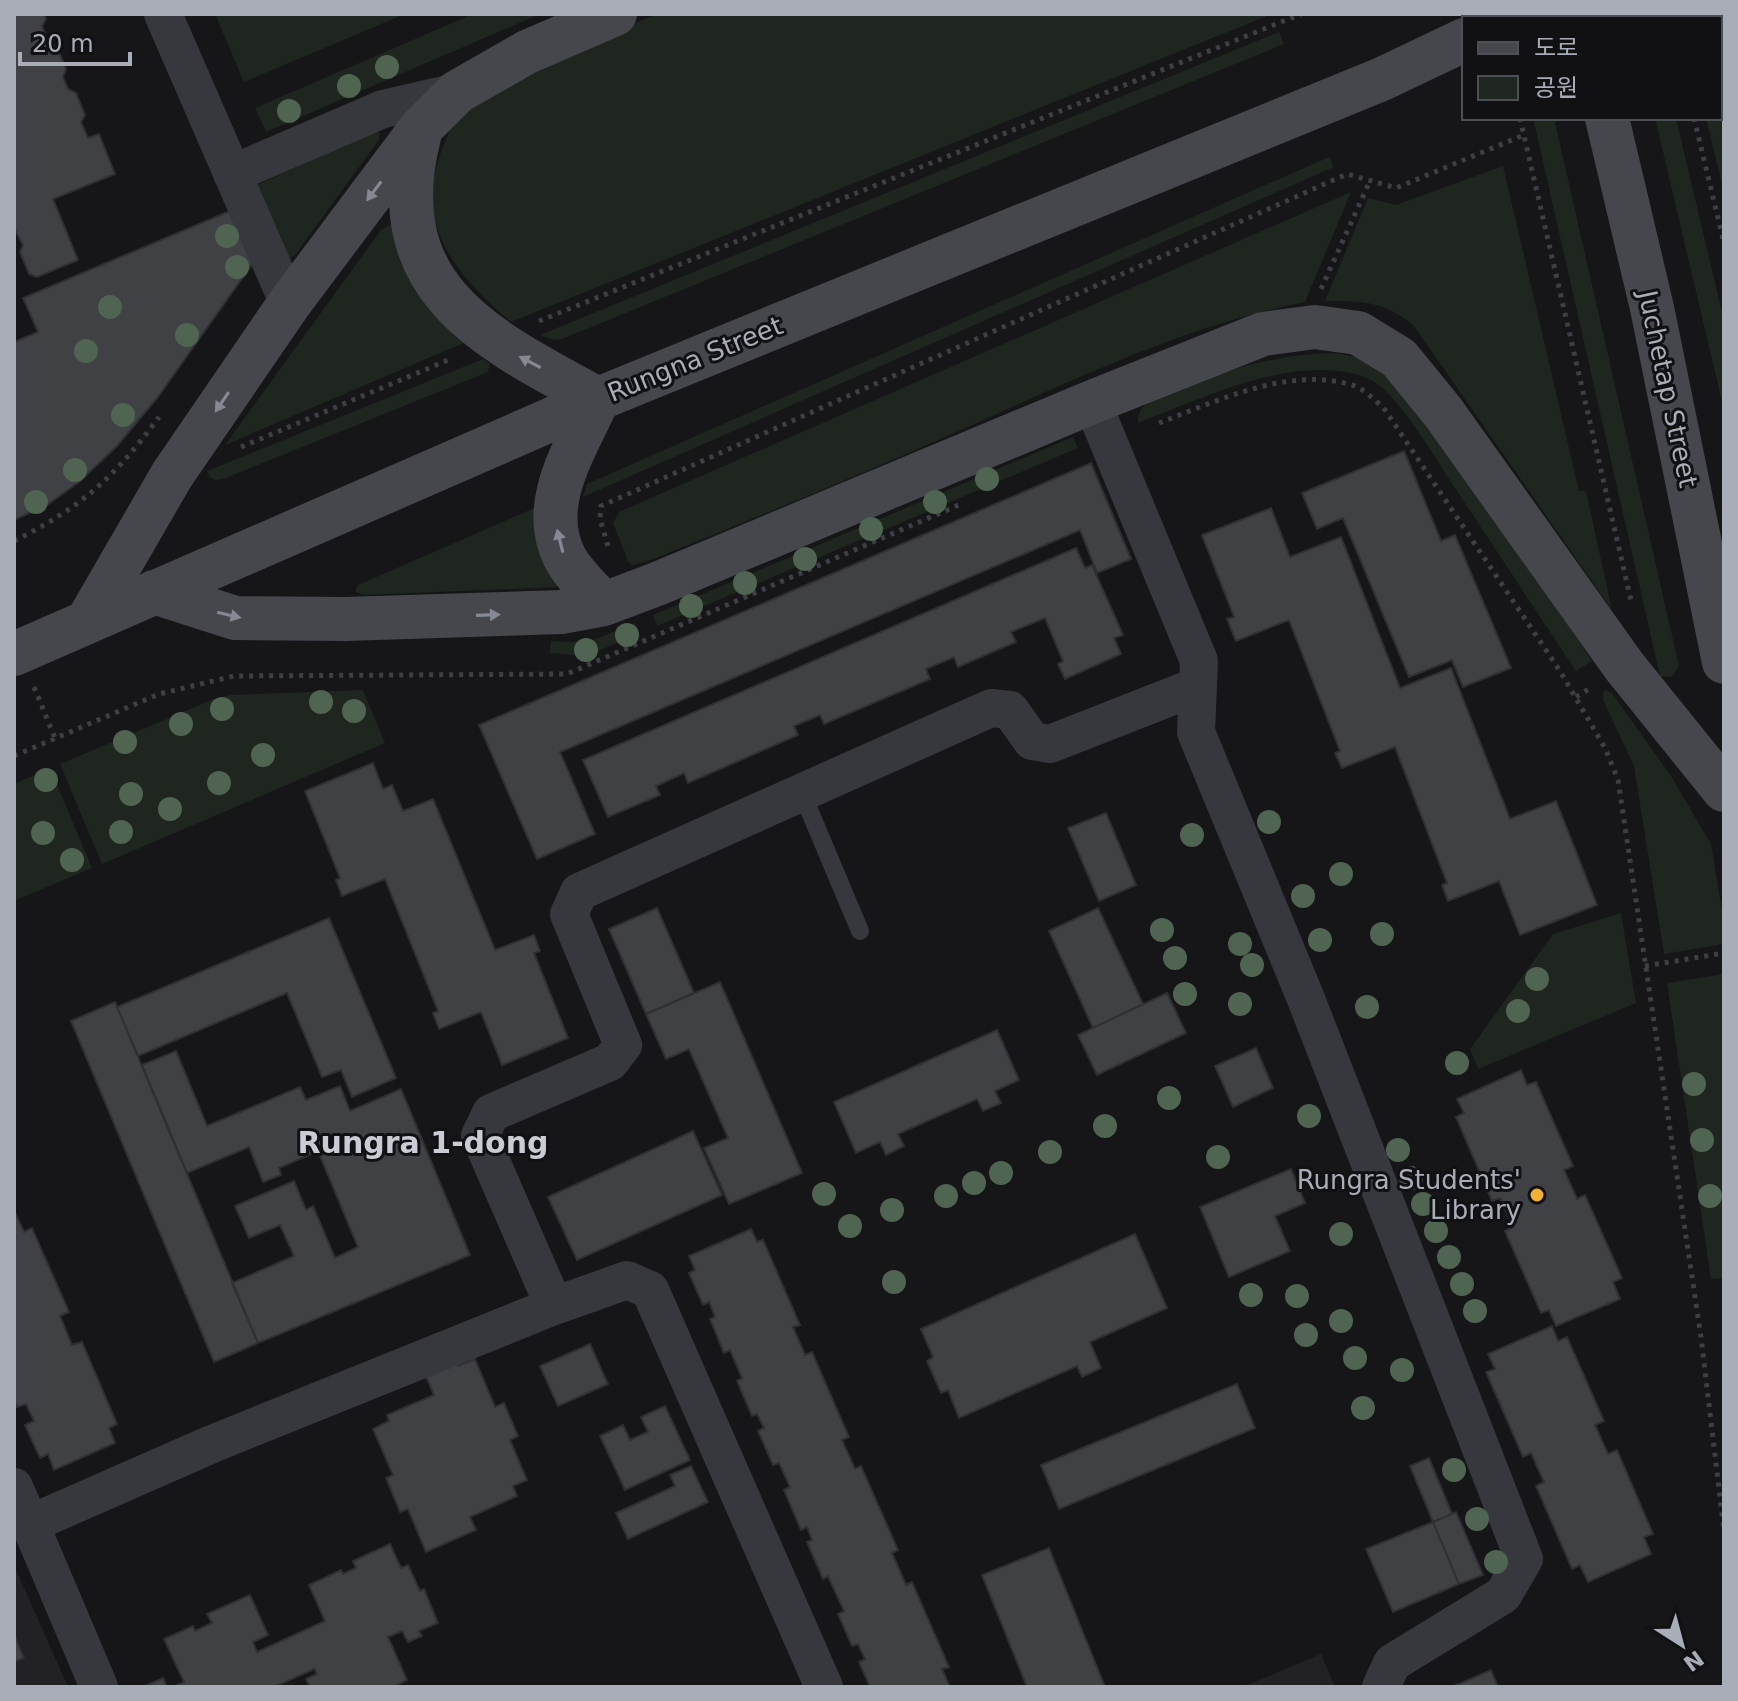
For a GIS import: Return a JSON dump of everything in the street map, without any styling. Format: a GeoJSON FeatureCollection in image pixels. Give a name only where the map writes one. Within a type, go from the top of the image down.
{"type":"FeatureCollection","features":[{"type":"Feature","properties":{"kind":"main road"},"geometry":{"type":"LineString","coordinates":[[87,622],[157,497],[289,304],[421,128],[457,92],[527,52],[615,14]]}},
{"type":"Feature","properties":{"kind":"main road","name":"Rungna Street"},"geometry":{"type":"LineString","coordinates":[[14,654],[598,399],[1382,79],[1462,41]]}},
{"type":"Feature","properties":{"kind":"main road","name":"Juchetap Street"},"geometry":{"type":"LineString","coordinates":[[1607,120],[1652,308],[1724,662]]}},
{"type":"Feature","properties":{"kind":"main road"},"geometry":{"type":"LineString","coordinates":[[421,128],[412,161],[410,217],[418,244],[440,289],[468,320],[509,351],[598,399],[557,492],[555,515],[564,555],[576,574],[616,599]]}},
{"type":"Feature","properties":{"kind":"main road"},"geometry":{"type":"LineString","coordinates":[[154,592],[235,618],[345,619],[561,612],[616,599],[1100,422],[1263,334],[1315,327],[1358,333],[1399,358],[1443,412],[1624,666],[1724,790]]}},
{"type":"Feature","properties":{"kind":"street"},"geometry":{"type":"LineString","coordinates":[[163,14],[289,304]]}},
{"type":"Feature","properties":{"kind":"street"},"geometry":{"type":"LineString","coordinates":[[232,174],[383,109],[457,92]]}},
{"type":"Feature","properties":{"kind":"street"},"geometry":{"type":"LineString","coordinates":[[1100,422],[1199,661],[1196,732],[1306,999],[1524,1559],[1503,1595],[1392,1663],[1381,1687]]}},
{"type":"Feature","properties":{"kind":"street"},"geometry":{"type":"LineString","coordinates":[[554,1306],[480,1136],[491,1113],[610,1062],[623,1045],[569,914],[579,892],[991,708],[1010,710],[1032,741],[1050,744],[1198,686]]}},
{"type":"Feature","properties":{"kind":"street"},"geometry":{"type":"LineString","coordinates":[[30,1524],[212,1444],[554,1306],[627,1280],[650,1290],[824,1687]]}},
{"type":"Feature","properties":{"kind":"street"},"geometry":{"type":"LineString","coordinates":[[14,1487],[99,1687]]}},
{"type":"Feature","properties":{"kind":"lane"},"geometry":{"type":"LineString","coordinates":[[802,793],[860,931]]}},
{"type":"Feature","properties":{"kind":"path"},"geometry":{"type":"LineString","coordinates":[[232,451],[495,340],[1301,14]]}},
{"type":"Feature","properties":{"kind":"path"},"geometry":{"type":"LineString","coordinates":[[1520,120],[1637,628],[1624,666],[1576,697]]}},
{"type":"Feature","properties":{"kind":"path"},"geometry":{"type":"LineString","coordinates":[[1694,120],[1724,243]]}},
{"type":"Feature","properties":{"kind":"path"},"geometry":{"type":"LineString","coordinates":[[616,599],[600,519],[601,506],[1347,174],[1396,188],[1524,135]]}},
{"type":"Feature","properties":{"kind":"path"},"geometry":{"type":"LineString","coordinates":[[1315,327],[1315,301],[1370,181]]}},
{"type":"Feature","properties":{"kind":"path"},"geometry":{"type":"LineString","coordinates":[[1100,422],[1276,383],[1299,380],[1355,385],[1383,407],[1576,697],[1605,748],[1618,780],[1701,1337],[1724,1531]]}},
{"type":"Feature","properties":{"kind":"path"},"geometry":{"type":"LineString","coordinates":[[14,541],[55,520],[91,494],[128,459],[161,414]]}},
{"type":"Feature","properties":{"kind":"path"},"geometry":{"type":"LineString","coordinates":[[14,756],[159,694],[234,676],[567,674],[962,504]]}},
{"type":"Feature","properties":{"kind":"path"},"geometry":{"type":"LineString","coordinates":[[1645,966],[1724,953]]}},
{"type":"Feature","properties":{"kind":"shaded area"},"geometry":{"type":"Polygon","coordinates":[[[14,1565],[68,1687],[14,1687],[14,1565]]]}},
{"type":"Feature","properties":{"kind":"shaded area"},"geometry":{"type":"Polygon","coordinates":[[[1321,1654],[1335,1687],[1243,1687],[1321,1654]]]}},
{"type":"Feature","properties":{"kind":"green space"},"geometry":{"type":"Polygon","coordinates":[[[215,14],[405,14],[244,82],[215,14]]]}},
{"type":"Feature","properties":{"kind":"green space"},"geometry":{"type":"Polygon","coordinates":[[[473,14],[540,14],[266,132],[255,108],[473,14]]]}},
{"type":"Feature","properties":{"kind":"green space"},"geometry":{"type":"Polygon","coordinates":[[[657,14],[1272,14],[511,322],[461,271],[439,232],[433,210],[433,187],[449,133],[463,113],[502,86],[567,52],[657,14]]]}},
{"type":"Feature","properties":{"kind":"green space"},"geometry":{"type":"Polygon","coordinates":[[[1724,14],[1724,192],[1706,120],[1722,120],[1722,16],[1682,16],[1724,14]]]}},
{"type":"Feature","properties":{"kind":"green space"},"geometry":{"type":"Polygon","coordinates":[[[1279,32],[1284,44],[562,339],[554,340],[540,335],[1279,32]]]}},
{"type":"Feature","properties":{"kind":"green space"},"geometry":{"type":"Polygon","coordinates":[[[1533,120],[1554,120],[1679,666],[1672,677],[1660,676],[1533,120]]]}},
{"type":"Feature","properties":{"kind":"green space"},"geometry":{"type":"Polygon","coordinates":[[[1655,120],[1676,120],[1724,321],[1724,410],[1655,120]]]}},
{"type":"Feature","properties":{"kind":"green space"},"geometry":{"type":"Polygon","coordinates":[[[376,131],[380,133],[379,140],[295,255],[287,259],[257,185],[376,131]]]}},
{"type":"Feature","properties":{"kind":"green space"},"geometry":{"type":"Polygon","coordinates":[[[1329,157],[1334,167],[583,497],[587,484],[1329,157]]]}},
{"type":"Feature","properties":{"kind":"green space"},"geometry":{"type":"Polygon","coordinates":[[[1503,166],[1579,491],[1586,491],[1612,610],[1414,326],[1383,307],[1350,301],[1325,301],[1368,198],[1396,205],[1503,166]]]}},
{"type":"Feature","properties":{"kind":"green space"},"geometry":{"type":"Polygon","coordinates":[[[1351,192],[1305,302],[1260,312],[1172,340],[651,560],[632,565],[628,561],[613,523],[619,512],[1351,192]]]}},
{"type":"Feature","properties":{"kind":"green space"},"geometry":{"type":"Polygon","coordinates":[[[391,224],[466,342],[225,445],[381,230],[391,224]]]}},
{"type":"Feature","properties":{"kind":"green space"},"geometry":{"type":"Polygon","coordinates":[[[1335,353],[1384,366],[1434,423],[1592,661],[1576,671],[1415,427],[1394,400],[1369,379],[1338,371],[1288,373],[1236,386],[1138,423],[1140,412],[1147,404],[1212,377],[1272,360],[1335,353]]]}},
{"type":"Feature","properties":{"kind":"green space"},"geometry":{"type":"Polygon","coordinates":[[[483,359],[490,364],[488,372],[223,479],[215,480],[207,471],[483,359]]]}},
{"type":"Feature","properties":{"kind":"green space"},"geometry":{"type":"Polygon","coordinates":[[[1073,437],[1078,448],[657,626],[653,615],[1073,437]]]}},
{"type":"Feature","properties":{"kind":"green space"},"geometry":{"type":"Polygon","coordinates":[[[539,506],[562,587],[363,595],[355,591],[358,585],[539,506]]]}},
{"type":"Feature","properties":{"kind":"green space"},"geometry":{"type":"Polygon","coordinates":[[[635,623],[639,633],[587,656],[550,653],[551,641],[586,643],[635,623]]]}},
{"type":"Feature","properties":{"kind":"green space"},"geometry":{"type":"Polygon","coordinates":[[[363,690],[385,743],[102,864],[60,764],[230,695],[363,690]]]}},
{"type":"Feature","properties":{"kind":"green space"},"geometry":{"type":"Polygon","coordinates":[[[1606,690],[1612,693],[1671,776],[1711,844],[1724,922],[1724,944],[1664,954],[1634,766],[1603,700],[1606,690]]]}},
{"type":"Feature","properties":{"kind":"green space"},"geometry":{"type":"Polygon","coordinates":[[[50,768],[92,868],[14,901],[14,784],[50,768]]]}},
{"type":"Feature","properties":{"kind":"green space"},"geometry":{"type":"Polygon","coordinates":[[[1621,913],[1636,1003],[1478,1069],[1470,1049],[1553,934],[1621,913]]]}},
{"type":"Feature","properties":{"kind":"green space"},"geometry":{"type":"Polygon","coordinates":[[[1724,974],[1724,1278],[1711,1279],[1667,983],[1724,974]]]}},
{"type":"Feature","properties":{"kind":"building"},"geometry":{"type":"Polygon","coordinates":[[[14,14],[44,14],[46,19],[42,26],[49,44],[57,47],[66,69],[63,77],[68,89],[76,93],[85,115],[81,122],[88,138],[99,134],[115,174],[53,199],[78,260],[37,277],[29,274],[20,252],[23,245],[14,228],[14,14]]]}},
{"type":"Feature","properties":{"kind":"building"},"geometry":{"type":"Polygon","coordinates":[[[230,211],[253,263],[158,397],[117,446],[79,482],[47,505],[14,520],[14,342],[38,332],[23,298],[230,211]]]}},
{"type":"Feature","properties":{"kind":"building"},"geometry":{"type":"Polygon","coordinates":[[[1404,451],[1441,541],[1455,535],[1511,668],[1463,687],[1452,660],[1409,677],[1343,518],[1317,529],[1302,493],[1404,451]]]}},
{"type":"Feature","properties":{"kind":"building"},"geometry":{"type":"Polygon","coordinates":[[[1091,463],[1131,559],[1097,573],[1080,530],[560,752],[595,834],[537,859],[479,725],[1091,463]]]}},
{"type":"Feature","properties":{"kind":"building"},"geometry":{"type":"Polygon","coordinates":[[[1271,508],[1290,557],[1341,537],[1400,688],[1451,668],[1510,819],[1556,801],[1597,905],[1520,935],[1499,881],[1448,901],[1442,885],[1447,883],[1395,747],[1342,768],[1335,753],[1340,751],[1289,620],[1236,641],[1227,619],[1234,617],[1202,535],[1271,508]]]}},
{"type":"Feature","properties":{"kind":"building"},"geometry":{"type":"Polygon","coordinates":[[[1076,548],[1085,568],[1092,565],[1123,635],[1114,638],[1121,654],[1065,679],[1058,664],[1063,661],[1045,618],[1011,632],[1016,642],[958,667],[954,657],[926,669],[930,679],[824,724],[820,715],[794,726],[798,735],[688,783],[684,773],[656,786],[660,795],[608,817],[583,760],[1076,548]]]}},
{"type":"Feature","properties":{"kind":"building"},"geometry":{"type":"Polygon","coordinates":[[[373,763],[383,789],[392,785],[403,811],[433,799],[495,950],[534,935],[540,951],[534,953],[568,1038],[502,1065],[481,1012],[439,1029],[433,1013],[438,1011],[385,879],[342,896],[336,880],[340,878],[305,791],[373,763]]]}},
{"type":"Feature","properties":{"kind":"building"},"geometry":{"type":"Polygon","coordinates":[[[1106,813],[1136,885],[1099,901],[1068,828],[1106,813]]]}},
{"type":"Feature","properties":{"kind":"building"},"geometry":{"type":"Polygon","coordinates":[[[657,908],[694,993],[646,1014],[609,929],[657,908]]]}},
{"type":"Feature","properties":{"kind":"building"},"geometry":{"type":"Polygon","coordinates":[[[1098,908],[1143,1004],[1093,1028],[1049,931],[1098,908]]]}},
{"type":"Feature","properties":{"kind":"building"},"geometry":{"type":"Polygon","coordinates":[[[329,918],[396,1078],[352,1097],[341,1070],[322,1077],[287,993],[138,1056],[117,1007],[329,918]]]}},
{"type":"Feature","properties":{"kind":"building"},"geometry":{"type":"Polygon","coordinates":[[[720,982],[802,1173],[729,1204],[704,1148],[728,1138],[689,1049],[666,1059],[646,1014],[720,982]]]}},
{"type":"Feature","properties":{"kind":"building"},"geometry":{"type":"Polygon","coordinates":[[[1167,993],[1186,1033],[1097,1075],[1078,1035],[1167,993]]]}},
{"type":"Feature","properties":{"kind":"building"},"geometry":{"type":"Polygon","coordinates":[[[115,1002],[258,1343],[214,1362],[71,1021],[115,1002]]]}},
{"type":"Feature","properties":{"kind":"building"},"geometry":{"type":"Polygon","coordinates":[[[997,1030],[1019,1080],[995,1091],[1001,1103],[983,1111],[977,1099],[898,1134],[904,1146],[886,1155],[880,1142],[856,1153],[834,1102],[997,1030]]]}},
{"type":"Feature","properties":{"kind":"building"},"geometry":{"type":"Polygon","coordinates":[[[1256,1048],[1273,1088],[1233,1107],[1215,1066],[1256,1048]]]}},
{"type":"Feature","properties":{"kind":"building"},"geometry":{"type":"Polygon","coordinates":[[[176,1051],[207,1126],[300,1087],[306,1100],[340,1086],[350,1111],[401,1089],[470,1255],[258,1343],[232,1283],[294,1256],[280,1225],[249,1238],[235,1206],[294,1181],[306,1210],[313,1206],[335,1258],[358,1247],[318,1151],[279,1168],[281,1175],[263,1182],[249,1147],[187,1173],[142,1065],[176,1051]]]}},
{"type":"Feature","properties":{"kind":"building"},"geometry":{"type":"Polygon","coordinates":[[[1521,1070],[1527,1085],[1536,1082],[1573,1166],[1564,1170],[1577,1199],[1585,1195],[1622,1278],[1613,1282],[1620,1299],[1556,1326],[1549,1310],[1541,1313],[1505,1231],[1513,1227],[1500,1198],[1492,1201],[1456,1117],[1464,1113],[1457,1099],[1521,1070]]]}},
{"type":"Feature","properties":{"kind":"building"},"geometry":{"type":"Polygon","coordinates":[[[693,1131],[722,1195],[577,1260],[548,1197],[693,1131]]]}},
{"type":"Feature","properties":{"kind":"building"},"geometry":{"type":"Polygon","coordinates":[[[1291,1169],[1305,1203],[1275,1216],[1290,1251],[1229,1277],[1200,1207],[1291,1169]]]}},
{"type":"Feature","properties":{"kind":"building"},"geometry":{"type":"Polygon","coordinates":[[[14,1210],[24,1232],[32,1228],[69,1312],[60,1316],[72,1345],[82,1342],[117,1424],[109,1428],[115,1443],[54,1470],[48,1454],[40,1458],[25,1425],[34,1421],[26,1404],[17,1407],[14,1400],[14,1210]]]}},
{"type":"Feature","properties":{"kind":"building"},"geometry":{"type":"Polygon","coordinates":[[[751,1229],[757,1242],[763,1240],[800,1325],[793,1327],[805,1355],[812,1352],[849,1437],[842,1440],[855,1469],[861,1466],[898,1550],[892,1553],[906,1585],[912,1582],[949,1667],[942,1669],[950,1687],[870,1687],[859,1662],[865,1659],[858,1644],[852,1646],[838,1614],[844,1611],[828,1576],[823,1579],[807,1542],[812,1540],[807,1527],[801,1530],[784,1490],[790,1487],[779,1463],[773,1465],[758,1431],[764,1428],[757,1414],[752,1416],[737,1381],[742,1378],[730,1350],[724,1353],[710,1319],[715,1317],[709,1302],[703,1305],[689,1273],[695,1270],[689,1256],[751,1229]]]}},
{"type":"Feature","properties":{"kind":"building"},"geometry":{"type":"Polygon","coordinates":[[[1135,1234],[1167,1308],[1090,1342],[1101,1368],[1082,1377],[1077,1366],[959,1418],[948,1390],[941,1393],[927,1361],[933,1357],[921,1329],[1135,1234]]]}},
{"type":"Feature","properties":{"kind":"building"},"geometry":{"type":"Polygon","coordinates":[[[1552,1326],[1558,1341],[1567,1337],[1604,1421],[1595,1425],[1608,1454],[1617,1450],[1653,1534],[1644,1537],[1651,1554],[1588,1582],[1580,1565],[1572,1569],[1536,1486],[1544,1482],[1531,1453],[1523,1457],[1486,1372],[1495,1369],[1488,1354],[1552,1326]]]}},
{"type":"Feature","properties":{"kind":"building"},"geometry":{"type":"Polygon","coordinates":[[[590,1344],[608,1384],[558,1406],[540,1366],[590,1344]]]}},
{"type":"Feature","properties":{"kind":"building"},"geometry":{"type":"Polygon","coordinates":[[[455,1359],[458,1366],[475,1359],[495,1407],[504,1403],[518,1436],[510,1440],[527,1480],[513,1486],[517,1496],[470,1517],[476,1530],[426,1552],[408,1509],[400,1512],[386,1478],[393,1475],[373,1429],[389,1421],[387,1415],[434,1395],[424,1372],[455,1359]]]}},
{"type":"Feature","properties":{"kind":"building"},"geometry":{"type":"Polygon","coordinates":[[[1237,1384],[1255,1428],[1059,1509],[1041,1465],[1237,1384]]]}},
{"type":"Feature","properties":{"kind":"building"},"geometry":{"type":"Polygon","coordinates":[[[665,1406],[690,1460],[625,1490],[600,1436],[623,1425],[630,1440],[648,1432],[641,1417],[665,1406]]]}},
{"type":"Feature","properties":{"kind":"building"},"geometry":{"type":"Polygon","coordinates":[[[1429,1458],[1452,1514],[1433,1522],[1410,1466],[1429,1458]]]}},
{"type":"Feature","properties":{"kind":"building"},"geometry":{"type":"Polygon","coordinates":[[[691,1466],[708,1502],[628,1539],[616,1513],[675,1486],[670,1475],[691,1466]]]}},
{"type":"Feature","properties":{"kind":"building"},"geometry":{"type":"Polygon","coordinates":[[[1456,1512],[1483,1575],[1459,1584],[1433,1522],[1456,1512]]]}},
{"type":"Feature","properties":{"kind":"building"},"geometry":{"type":"Polygon","coordinates":[[[1433,1522],[1459,1584],[1393,1612],[1366,1549],[1433,1522]]]}},
{"type":"Feature","properties":{"kind":"building"},"geometry":{"type":"Polygon","coordinates":[[[390,1544],[401,1568],[408,1565],[420,1591],[424,1589],[438,1623],[419,1631],[422,1636],[408,1642],[402,1631],[388,1637],[407,1680],[393,1687],[310,1687],[306,1679],[317,1674],[314,1669],[274,1687],[173,1687],[184,1682],[164,1639],[193,1626],[195,1631],[212,1623],[207,1614],[250,1595],[268,1635],[253,1642],[257,1652],[325,1621],[309,1585],[341,1570],[343,1574],[356,1568],[353,1561],[390,1544]]]}},
{"type":"Feature","properties":{"kind":"building"},"geometry":{"type":"Polygon","coordinates":[[[1049,1548],[1105,1687],[1027,1687],[982,1575],[1049,1548]]]}},
{"type":"Feature","properties":{"kind":"building"},"geometry":{"type":"Polygon","coordinates":[[[14,1634],[24,1658],[14,1662],[14,1634]]]}},
{"type":"Feature","properties":{"kind":"building"},"geometry":{"type":"Polygon","coordinates":[[[1491,1670],[1498,1687],[1452,1687],[1491,1670]]]}},
{"type":"Feature","properties":{"kind":"building"},"geometry":{"type":"Polygon","coordinates":[[[163,1678],[167,1687],[143,1687],[163,1678]]]}},
{"type":"Feature","properties":{"kind":"place","name":"Rungra Students' Library"},"geometry":{"type":"Point","coordinates":[1537,1195]}},
{"type":"Feature","properties":{"kind":"district","name":"Rungra 1-dong"},"geometry":{"type":"Point","coordinates":[423,1143]}}]}
